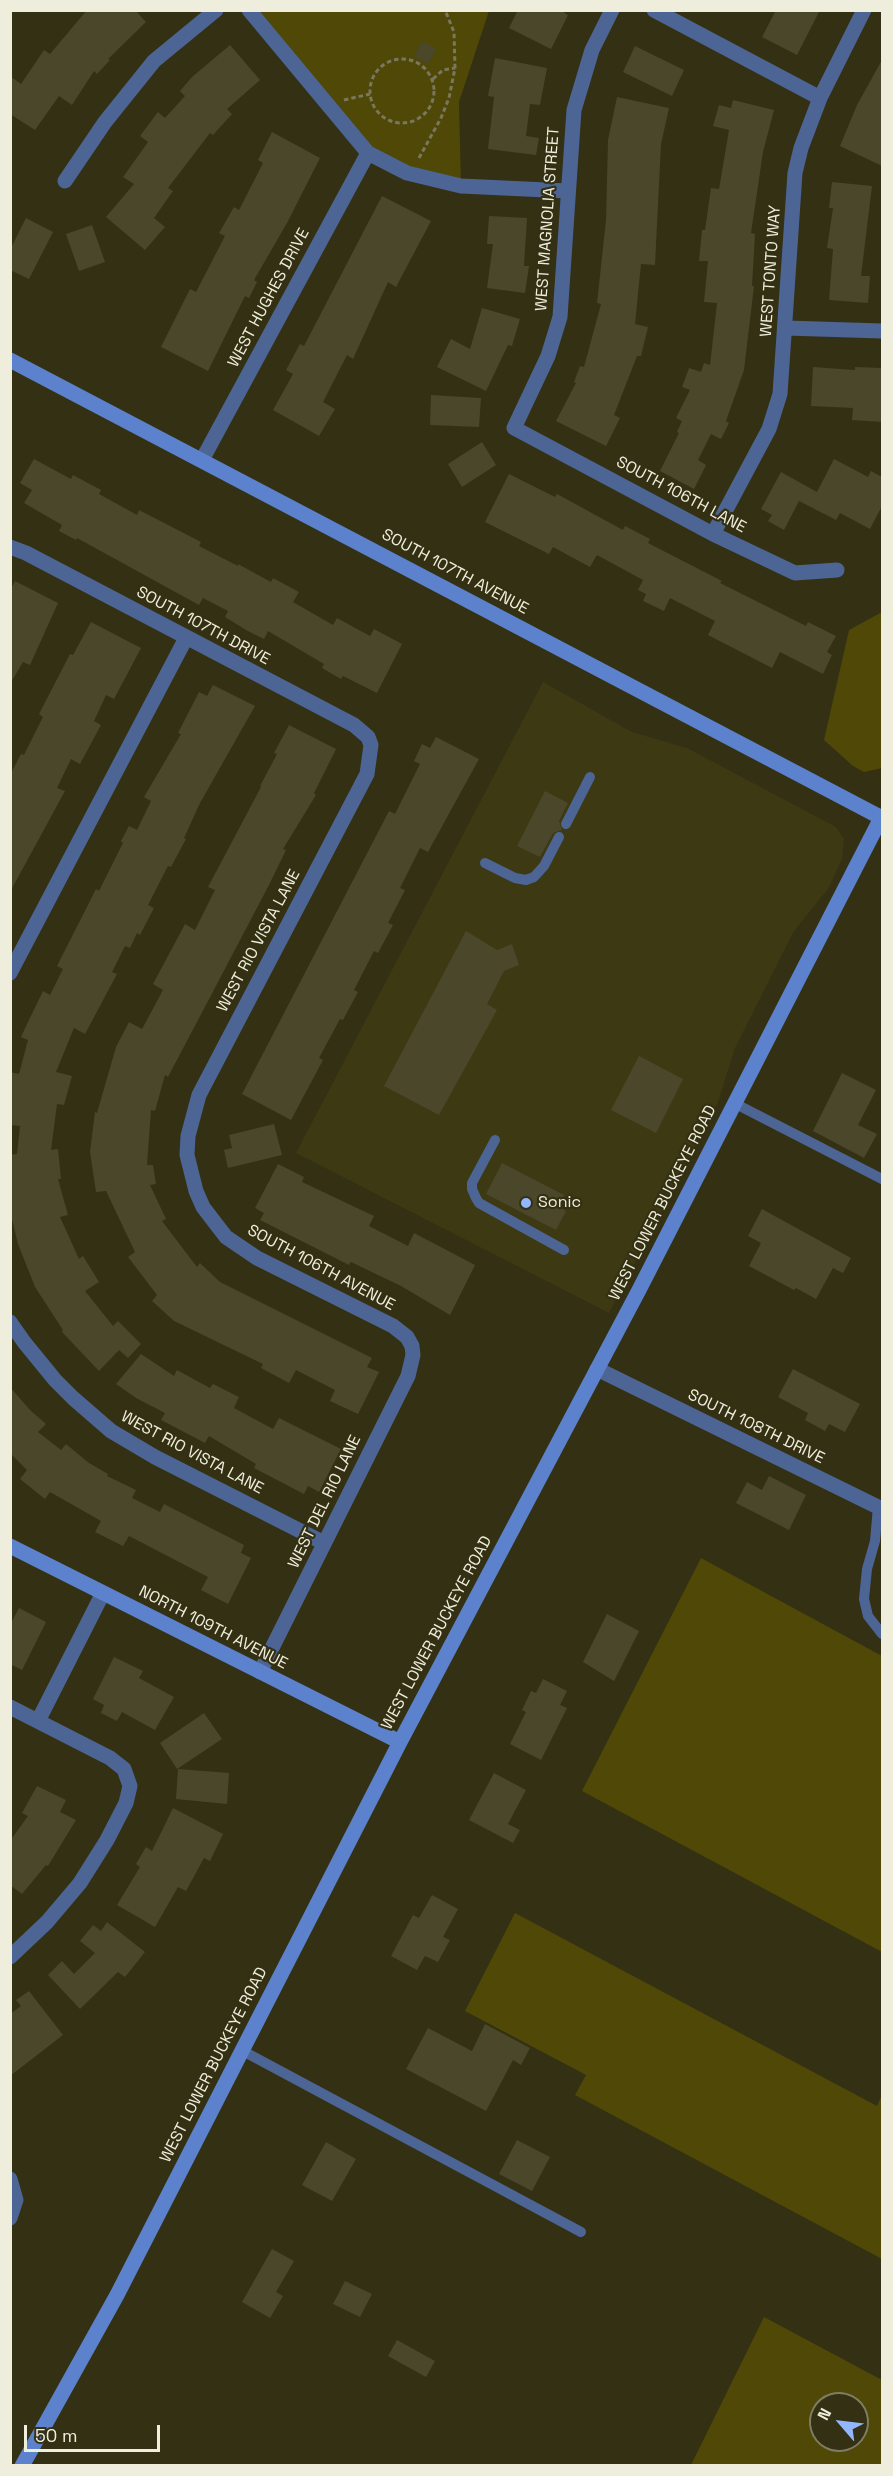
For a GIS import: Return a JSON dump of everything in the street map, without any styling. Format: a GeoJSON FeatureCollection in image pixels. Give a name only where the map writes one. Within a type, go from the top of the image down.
{"type":"FeatureCollection","features":[{"type":"Feature","properties":{"kind":"main road","name":"SOUTH 107TH AVENUE"},"geometry":{"type":"LineString","coordinates":[[10,360],[882,817]]}},
{"type":"Feature","properties":{"kind":"main road","name":"WEST LOWER BUCKEYE ROAD"},"geometry":{"type":"LineString","coordinates":[[22,2466],[117,2295],[400,1742],[597,1369],[882,817]]}},
{"type":"Feature","properties":{"kind":"main road","name":"NORTH 109TH AVENUE"},"geometry":{"type":"LineString","coordinates":[[10,1546],[400,1742]]}},
{"type":"Feature","properties":{"kind":"street"},"geometry":{"type":"LineString","coordinates":[[65,181],[105,122],[154,61],[216,10]]}},
{"type":"Feature","properties":{"kind":"street"},"geometry":{"type":"LineString","coordinates":[[249,10],[368,153],[407,172],[461,186],[568,191]]}},
{"type":"Feature","properties":{"kind":"street","name":"WEST MAGNOLIA STREET"},"geometry":{"type":"LineString","coordinates":[[514,428],[548,356],[560,317],[566,258],[574,110],[592,50],[612,10]]}},
{"type":"Feature","properties":{"kind":"street"},"geometry":{"type":"LineString","coordinates":[[654,10],[820,98]]}},
{"type":"Feature","properties":{"kind":"street","name":"WEST TONTO WAY"},"geometry":{"type":"LineString","coordinates":[[713,534],[769,429],[780,394],[795,173],[801,148],[820,98],[864,10]]}},
{"type":"Feature","properties":{"kind":"street","name":"WEST HUGHES DRIVE"},"geometry":{"type":"LineString","coordinates":[[202,460],[368,153]]}},
{"type":"Feature","properties":{"kind":"street"},"geometry":{"type":"LineString","coordinates":[[786,328],[882,331]]}},
{"type":"Feature","properties":{"kind":"street","name":"SOUTH 106TH LANE"},"geometry":{"type":"LineString","coordinates":[[514,428],[713,534],[795,573],[837,570]]}},
{"type":"Feature","properties":{"kind":"street","name":"SOUTH 107TH DRIVE"},"geometry":{"type":"LineString","coordinates":[[10,547],[26,553],[354,725],[368,737],[371,745]]}},
{"type":"Feature","properties":{"kind":"street"},"geometry":{"type":"LineString","coordinates":[[10,973],[186,638]]}},
{"type":"Feature","properties":{"kind":"street","name":"WEST RIO VISTA LANE"},"geometry":{"type":"LineString","coordinates":[[187,1155],[193,1114],[199,1095],[367,774],[371,745]]}},
{"type":"Feature","properties":{"kind":"street","name":"SOUTH 106TH AVENUE"},"geometry":{"type":"LineString","coordinates":[[187,1155],[190,1174],[203,1207],[226,1237],[257,1258],[393,1326],[407,1337],[412,1346]]}},
{"type":"Feature","properties":{"kind":"street","name":"WEST RIO VISTA LANE"},"geometry":{"type":"LineString","coordinates":[[10,1322],[55,1380],[85,1410],[111,1431],[155,1457],[324,1543]]}},
{"type":"Feature","properties":{"kind":"street","name":"WEST DEL RIO LANE"},"geometry":{"type":"LineString","coordinates":[[260,1672],[408,1376],[413,1355],[412,1346]]}},
{"type":"Feature","properties":{"kind":"street","name":"SOUTH 108TH DRIVE"},"geometry":{"type":"LineString","coordinates":[[597,1369],[878,1506]]}},
{"type":"Feature","properties":{"kind":"street"},"geometry":{"type":"LineString","coordinates":[[38,1721],[104,1593]]}},
{"type":"Feature","properties":{"kind":"street"},"geometry":{"type":"LineString","coordinates":[[10,1707],[110,1758],[124,1769],[129,1777],[130,1786],[126,1803],[95,1861],[53,1916],[10,1957]]}},
{"type":"Feature","properties":{"kind":"street"},"geometry":{"type":"LineString","coordinates":[[10,2179],[15,2192],[12,2214]]}},
{"type":"Feature","properties":{"kind":"lane"},"geometry":{"type":"LineString","coordinates":[[566,824],[590,777]]}},
{"type":"Feature","properties":{"kind":"lane"},"geometry":{"type":"LineString","coordinates":[[485,863],[514,878],[526,880],[534,877],[544,866],[559,837]]}},
{"type":"Feature","properties":{"kind":"lane"},"geometry":{"type":"LineString","coordinates":[[734,1103],[882,1179]]}},
{"type":"Feature","properties":{"kind":"lane"},"geometry":{"type":"LineString","coordinates":[[495,1140],[472,1183],[472,1189],[479,1203],[564,1250]]}},
{"type":"Feature","properties":{"kind":"lane"},"geometry":{"type":"LineString","coordinates":[[878,1506],[876,1541],[867,1569],[864,1599],[868,1616],[882,1634]]}},
{"type":"Feature","properties":{"kind":"lane"},"geometry":{"type":"LineString","coordinates":[[241,2050],[581,2232]]}},
{"type":"Feature","properties":{"kind":"path"},"geometry":{"type":"LineString","coordinates":[[407,172],[417,161],[441,118],[448,98],[454,68],[454,32],[445,10]]}},
{"type":"Feature","properties":{"kind":"path"},"geometry":{"type":"LineString","coordinates":[[411,59],[424,67],[433,79],[435,90],[429,109],[422,117],[409,123],[387,120],[378,113],[370,94],[374,75],[383,65],[393,60],[411,59]]}},
{"type":"Feature","properties":{"kind":"path"},"geometry":{"type":"LineString","coordinates":[[433,79],[443,70],[454,68]]}},
{"type":"Feature","properties":{"kind":"path"},"geometry":{"type":"LineString","coordinates":[[329,107],[343,100],[370,94]]}},
{"type":"Feature","properties":{"kind":"shaded area"},"geometry":{"type":"Polygon","coordinates":[[[249,11],[489,11],[459,102],[461,186],[368,153],[249,11]]]}},
{"type":"Feature","properties":{"kind":"shaded area"},"geometry":{"type":"Polygon","coordinates":[[[882,612],[882,768],[864,772],[853,766],[824,740],[849,630],[882,612]]]}},
{"type":"Feature","properties":{"kind":"shaded area"},"geometry":{"type":"Polygon","coordinates":[[[543,682],[632,732],[687,748],[836,827],[844,839],[842,859],[828,889],[794,931],[735,1048],[718,1102],[609,1313],[296,1153],[543,682]]]}},
{"type":"Feature","properties":{"kind":"shaded area"},"geometry":{"type":"Polygon","coordinates":[[[701,1558],[882,1656],[882,1952],[582,1791],[701,1558]]]}},
{"type":"Feature","properties":{"kind":"shaded area"},"geometry":{"type":"Polygon","coordinates":[[[515,1913],[877,2106],[882,2095],[882,2259],[575,2095],[586,2075],[465,2011],[515,1913]]]}},
{"type":"Feature","properties":{"kind":"shaded area"},"geometry":{"type":"Polygon","coordinates":[[[764,2317],[882,2380],[882,2465],[691,2465],[764,2317]]]}},
{"type":"Feature","properties":{"kind":"building"},"geometry":{"type":"Polygon","coordinates":[[[87,10],[135,10],[146,22],[108,59],[110,60],[97,74],[94,71],[72,105],[59,96],[35,130],[10,114],[10,76],[21,84],[44,50],[50,54],[87,10]]]}},
{"type":"Feature","properties":{"kind":"building"},"geometry":{"type":"Polygon","coordinates":[[[518,10],[560,10],[568,15],[551,49],[509,28],[518,10]]]}},
{"type":"Feature","properties":{"kind":"building"},"geometry":{"type":"Polygon","coordinates":[[[776,10],[820,10],[797,55],[762,37],[776,10]]]}},
{"type":"Feature","properties":{"kind":"building"},"geometry":{"type":"Polygon","coordinates":[[[422,41],[436,49],[428,64],[414,56],[422,41]]]}},
{"type":"Feature","properties":{"kind":"building"},"geometry":{"type":"Polygon","coordinates":[[[230,45],[260,80],[227,109],[232,114],[213,135],[210,133],[168,188],[173,191],[154,218],[165,227],[145,250],[106,217],[134,184],[123,177],[148,142],[140,136],[158,112],[165,118],[185,96],[180,91],[192,77],[230,45]]]}},
{"type":"Feature","properties":{"kind":"building"},"geometry":{"type":"Polygon","coordinates":[[[635,46],[684,70],[672,96],[623,72],[635,46]]]}},
{"type":"Feature","properties":{"kind":"building"},"geometry":{"type":"Polygon","coordinates":[[[495,58],[547,68],[540,105],[530,104],[526,136],[539,138],[536,155],[488,149],[494,97],[488,96],[495,58]]]}},
{"type":"Feature","properties":{"kind":"building"},"geometry":{"type":"Polygon","coordinates":[[[882,60],[882,166],[840,146],[857,105],[882,60]]]}},
{"type":"Feature","properties":{"kind":"building"},"geometry":{"type":"Polygon","coordinates":[[[617,97],[669,108],[661,144],[655,265],[641,264],[635,324],[648,327],[641,356],[637,356],[614,415],[620,418],[606,446],[556,421],[576,383],[574,382],[580,366],[584,367],[601,304],[597,303],[606,220],[608,140],[617,97]]]}},
{"type":"Feature","properties":{"kind":"building"},"geometry":{"type":"Polygon","coordinates":[[[733,100],[774,110],[763,152],[751,233],[755,234],[752,286],[754,286],[744,370],[726,421],[729,423],[721,439],[711,434],[698,460],[706,465],[694,489],[660,471],[679,433],[677,432],[682,421],[676,418],[690,390],[682,387],[689,368],[701,372],[704,363],[710,365],[717,303],[704,302],[708,261],[699,261],[702,230],[705,230],[711,188],[719,189],[729,130],[713,126],[719,105],[731,108],[733,100]]]}},
{"type":"Feature","properties":{"kind":"building"},"geometry":{"type":"Polygon","coordinates":[[[272,132],[320,158],[287,223],[254,280],[257,282],[249,298],[245,296],[208,371],[161,347],[190,289],[196,292],[225,236],[219,233],[234,207],[239,210],[263,163],[258,160],[272,132]]]}},
{"type":"Feature","properties":{"kind":"building"},"geometry":{"type":"Polygon","coordinates":[[[832,182],[872,186],[861,276],[870,276],[868,303],[829,300],[833,249],[827,248],[833,208],[829,208],[832,182]]]}},
{"type":"Feature","properties":{"kind":"building"},"geometry":{"type":"Polygon","coordinates":[[[382,196],[431,221],[396,287],[388,282],[353,359],[347,355],[323,402],[335,409],[319,436],[273,410],[293,374],[286,370],[300,344],[304,346],[382,196]]]}},
{"type":"Feature","properties":{"kind":"building"},"geometry":{"type":"Polygon","coordinates":[[[489,216],[527,218],[524,266],[529,266],[525,293],[487,288],[493,244],[487,244],[489,216]]]}},
{"type":"Feature","properties":{"kind":"building"},"geometry":{"type":"Polygon","coordinates":[[[26,218],[53,232],[29,279],[10,270],[10,250],[26,218]]]}},
{"type":"Feature","properties":{"kind":"building"},"geometry":{"type":"Polygon","coordinates":[[[92,225],[105,262],[79,271],[66,234],[92,225]]]}},
{"type":"Feature","properties":{"kind":"building"},"geometry":{"type":"Polygon","coordinates":[[[482,308],[520,319],[512,346],[508,345],[486,391],[437,367],[451,339],[470,349],[482,308]]]}},
{"type":"Feature","properties":{"kind":"building"},"geometry":{"type":"Polygon","coordinates":[[[813,367],[855,370],[855,367],[882,368],[882,422],[852,420],[853,408],[811,406],[813,367]]]}},
{"type":"Feature","properties":{"kind":"building"},"geometry":{"type":"Polygon","coordinates":[[[431,395],[481,398],[479,427],[430,425],[431,395]]]}},
{"type":"Feature","properties":{"kind":"building"},"geometry":{"type":"Polygon","coordinates":[[[482,442],[496,465],[462,487],[448,464],[482,442]]]}},
{"type":"Feature","properties":{"kind":"building"},"geometry":{"type":"Polygon","coordinates":[[[34,459],[71,479],[73,475],[101,490],[99,494],[137,515],[139,510],[201,542],[199,546],[238,566],[238,564],[271,582],[273,578],[299,592],[293,602],[333,625],[337,618],[370,636],[374,629],[402,644],[377,693],[343,676],[341,679],[322,668],[324,664],[268,631],[264,639],[225,617],[228,611],[203,598],[199,605],[77,538],[76,540],[59,531],[62,525],[24,503],[32,490],[20,483],[34,459]]]}},
{"type":"Feature","properties":{"kind":"building"},"geometry":{"type":"Polygon","coordinates":[[[834,459],[868,477],[871,471],[882,477],[882,506],[870,529],[840,513],[836,520],[799,501],[784,530],[768,521],[772,515],[761,509],[781,472],[817,492],[834,459]]]}},
{"type":"Feature","properties":{"kind":"building"},"geometry":{"type":"Polygon","coordinates":[[[509,474],[555,497],[557,494],[623,530],[625,526],[650,539],[648,543],[722,581],[720,583],[806,626],[808,622],[836,636],[827,652],[832,655],[823,674],[780,652],[772,668],[708,635],[715,621],[670,598],[664,611],[643,601],[646,594],[638,590],[643,580],[597,555],[590,567],[553,547],[549,554],[485,522],[509,474]]]}},
{"type":"Feature","properties":{"kind":"building"},"geometry":{"type":"Polygon","coordinates":[[[15,581],[58,603],[30,665],[23,662],[10,684],[10,590],[15,581]]]}},
{"type":"Feature","properties":{"kind":"building"},"geometry":{"type":"Polygon","coordinates":[[[91,622],[141,648],[114,699],[106,695],[94,721],[101,725],[80,764],[71,759],[57,788],[65,791],[10,892],[10,775],[21,754],[24,755],[43,717],[39,714],[70,654],[73,655],[91,622]]]}},
{"type":"Feature","properties":{"kind":"building"},"geometry":{"type":"Polygon","coordinates":[[[213,685],[255,706],[200,803],[184,838],[186,839],[171,867],[168,866],[148,905],[154,908],[140,935],[137,933],[130,948],[125,946],[112,972],[117,974],[85,1034],[74,1028],[56,1072],[72,1076],[64,1105],[57,1104],[51,1150],[58,1149],[61,1179],[58,1179],[68,1215],[60,1217],[79,1259],[83,1256],[99,1282],[85,1291],[113,1326],[118,1321],[141,1344],[128,1358],[119,1350],[99,1371],[62,1332],[63,1330],[35,1287],[18,1244],[10,1211],[10,1155],[17,1154],[20,1126],[10,1125],[10,1072],[19,1074],[28,1040],[21,1037],[28,1022],[43,991],[50,995],[63,969],[57,966],[96,889],[99,891],[129,826],[137,830],[151,801],[144,797],[181,734],[178,733],[199,692],[207,696],[213,685]]]}},
{"type":"Feature","properties":{"kind":"building"},"geometry":{"type":"Polygon","coordinates":[[[289,725],[336,749],[314,793],[316,795],[283,849],[286,850],[269,885],[168,1077],[165,1075],[155,1111],[151,1110],[147,1165],[153,1165],[156,1184],[150,1185],[166,1219],[162,1221],[197,1267],[200,1263],[220,1282],[372,1358],[367,1367],[379,1372],[358,1414],[330,1401],[335,1390],[296,1370],[289,1383],[261,1368],[263,1364],[174,1321],[152,1301],[157,1295],[128,1257],[135,1252],[106,1191],[96,1192],[90,1152],[95,1112],[97,1113],[116,1047],[129,1022],[142,1029],[163,990],[153,984],[185,924],[195,930],[215,890],[208,887],[261,787],[277,754],[274,753],[289,725]]]}},
{"type":"Feature","properties":{"kind":"building"},"geometry":{"type":"Polygon","coordinates":[[[436,737],[479,759],[428,852],[420,848],[400,888],[405,890],[388,923],[393,925],[378,953],[374,951],[354,990],[358,992],[319,1058],[323,1060],[291,1120],[242,1094],[389,811],[395,814],[420,764],[414,761],[422,744],[430,748],[436,737]]]}},
{"type":"Feature","properties":{"kind":"building"},"geometry":{"type":"Polygon","coordinates":[[[545,791],[568,803],[559,821],[562,830],[553,833],[540,857],[517,846],[545,791]]]}},
{"type":"Feature","properties":{"kind":"building"},"geometry":{"type":"Polygon","coordinates":[[[466,931],[497,950],[512,944],[519,965],[504,971],[487,1004],[497,1010],[439,1115],[384,1086],[466,931]]]}},
{"type":"Feature","properties":{"kind":"building"},"geometry":{"type":"Polygon","coordinates":[[[639,1056],[683,1079],[656,1133],[611,1110],[639,1056]]]}},
{"type":"Feature","properties":{"kind":"building"},"geometry":{"type":"Polygon","coordinates":[[[842,1073],[876,1090],[858,1125],[877,1134],[864,1158],[813,1131],[842,1073]]]}},
{"type":"Feature","properties":{"kind":"building"},"geometry":{"type":"Polygon","coordinates":[[[274,1124],[282,1155],[228,1168],[224,1150],[232,1148],[229,1135],[274,1124]]]}},
{"type":"Feature","properties":{"kind":"building","name":"Sonic"},"geometry":{"type":"Polygon","coordinates":[[[502,1163],[564,1195],[558,1207],[566,1211],[556,1230],[486,1194],[502,1163]]]}},
{"type":"Feature","properties":{"kind":"building"},"geometry":{"type":"Polygon","coordinates":[[[278,1164],[304,1177],[302,1182],[374,1216],[369,1226],[408,1246],[414,1233],[475,1265],[450,1315],[401,1286],[351,1262],[349,1265],[260,1220],[264,1213],[255,1208],[278,1164]]]}},
{"type":"Feature","properties":{"kind":"building"},"geometry":{"type":"Polygon","coordinates":[[[762,1209],[851,1258],[843,1273],[833,1268],[816,1299],[749,1266],[761,1243],[748,1236],[762,1209]]]}},
{"type":"Feature","properties":{"kind":"building"},"geometry":{"type":"Polygon","coordinates":[[[141,1354],[174,1376],[177,1370],[210,1388],[213,1384],[239,1397],[234,1408],[273,1429],[279,1418],[341,1449],[319,1492],[308,1486],[304,1494],[254,1468],[256,1464],[209,1436],[205,1443],[161,1420],[165,1413],[136,1398],[116,1384],[141,1354]]]}},
{"type":"Feature","properties":{"kind":"building"},"geometry":{"type":"Polygon","coordinates":[[[793,1369],[860,1404],[845,1432],[829,1424],[825,1431],[805,1420],[808,1413],[778,1397],[793,1369]]]}},
{"type":"Feature","properties":{"kind":"building"},"geometry":{"type":"Polygon","coordinates":[[[10,1387],[46,1424],[38,1432],[61,1450],[66,1444],[89,1463],[108,1474],[107,1476],[136,1490],[132,1498],[160,1512],[164,1504],[244,1545],[241,1553],[251,1558],[228,1604],[201,1590],[208,1577],[129,1536],[123,1546],[95,1532],[101,1521],[50,1492],[45,1499],[20,1479],[27,1470],[10,1453],[10,1387]]]}},
{"type":"Feature","properties":{"kind":"building"},"geometry":{"type":"Polygon","coordinates":[[[769,1476],[806,1495],[789,1530],[736,1503],[747,1482],[762,1490],[769,1476]]]}},
{"type":"Feature","properties":{"kind":"building"},"geometry":{"type":"Polygon","coordinates":[[[19,1608],[46,1622],[22,1670],[10,1664],[10,1625],[19,1608]]]}},
{"type":"Feature","properties":{"kind":"building"},"geometry":{"type":"Polygon","coordinates":[[[607,1614],[639,1631],[614,1681],[583,1662],[607,1614]]]}},
{"type":"Feature","properties":{"kind":"building"},"geometry":{"type":"Polygon","coordinates":[[[114,1657],[143,1671],[139,1678],[174,1697],[155,1730],[122,1712],[117,1721],[101,1713],[104,1705],[93,1699],[114,1657]]]}},
{"type":"Feature","properties":{"kind":"building"},"geometry":{"type":"Polygon","coordinates":[[[543,1679],[567,1691],[560,1705],[567,1708],[541,1760],[510,1744],[526,1712],[522,1710],[531,1691],[536,1693],[543,1679]]]}},
{"type":"Feature","properties":{"kind":"building"},"geometry":{"type":"Polygon","coordinates":[[[204,1713],[222,1739],[177,1769],[160,1743],[204,1713]]]}},
{"type":"Feature","properties":{"kind":"building"},"geometry":{"type":"Polygon","coordinates":[[[178,1769],[229,1773],[227,1804],[176,1799],[178,1769]]]}},
{"type":"Feature","properties":{"kind":"building"},"geometry":{"type":"Polygon","coordinates":[[[494,1773],[526,1790],[508,1824],[520,1830],[513,1843],[469,1820],[494,1773]]]}},
{"type":"Feature","properties":{"kind":"building"},"geometry":{"type":"Polygon","coordinates":[[[37,1786],[66,1800],[60,1812],[76,1820],[48,1866],[46,1865],[22,1894],[10,1885],[10,1841],[28,1816],[22,1813],[37,1786]]]}},
{"type":"Feature","properties":{"kind":"building"},"geometry":{"type":"Polygon","coordinates":[[[173,1808],[223,1834],[210,1861],[204,1858],[186,1891],[178,1887],[155,1927],[117,1905],[140,1867],[136,1864],[146,1847],[152,1851],[173,1808]]]}},
{"type":"Feature","properties":{"kind":"building"},"geometry":{"type":"Polygon","coordinates":[[[432,1895],[458,1909],[443,1937],[450,1940],[438,1962],[425,1956],[417,1970],[391,1956],[413,1915],[419,1918],[432,1895]]]}},
{"type":"Feature","properties":{"kind":"building"},"geometry":{"type":"Polygon","coordinates":[[[107,1922],[145,1952],[125,1977],[118,1972],[80,2009],[48,1975],[62,1961],[74,1974],[95,1953],[80,1941],[93,1925],[101,1931],[107,1922]]]}},
{"type":"Feature","properties":{"kind":"building"},"geometry":{"type":"Polygon","coordinates":[[[29,1991],[63,2035],[10,2076],[10,2014],[21,2006],[16,2000],[29,1991]]]}},
{"type":"Feature","properties":{"kind":"building"},"geometry":{"type":"Polygon","coordinates":[[[485,2024],[530,2048],[521,2065],[513,2060],[486,2111],[406,2069],[428,2028],[472,2051],[485,2024]]]}},
{"type":"Feature","properties":{"kind":"building"},"geometry":{"type":"Polygon","coordinates":[[[517,2140],[550,2157],[532,2191],[499,2174],[517,2140]]]}},
{"type":"Feature","properties":{"kind":"building"},"geometry":{"type":"Polygon","coordinates":[[[326,2142],[356,2159],[332,2201],[302,2185],[326,2142]]]}},
{"type":"Feature","properties":{"kind":"building"},"geometry":{"type":"Polygon","coordinates":[[[272,2249],[294,2261],[276,2292],[283,2296],[270,2318],[242,2302],[272,2249]]]}},
{"type":"Feature","properties":{"kind":"building"},"geometry":{"type":"Polygon","coordinates":[[[345,2281],[372,2294],[360,2317],[333,2304],[345,2281]]]}},
{"type":"Feature","properties":{"kind":"building"},"geometry":{"type":"Polygon","coordinates":[[[397,2340],[435,2361],[426,2377],[388,2356],[397,2340]]]}},
{"type":"Feature","properties":{"kind":"place","name":"Sonic"},"geometry":{"type":"Point","coordinates":[526,1203]}}]}
